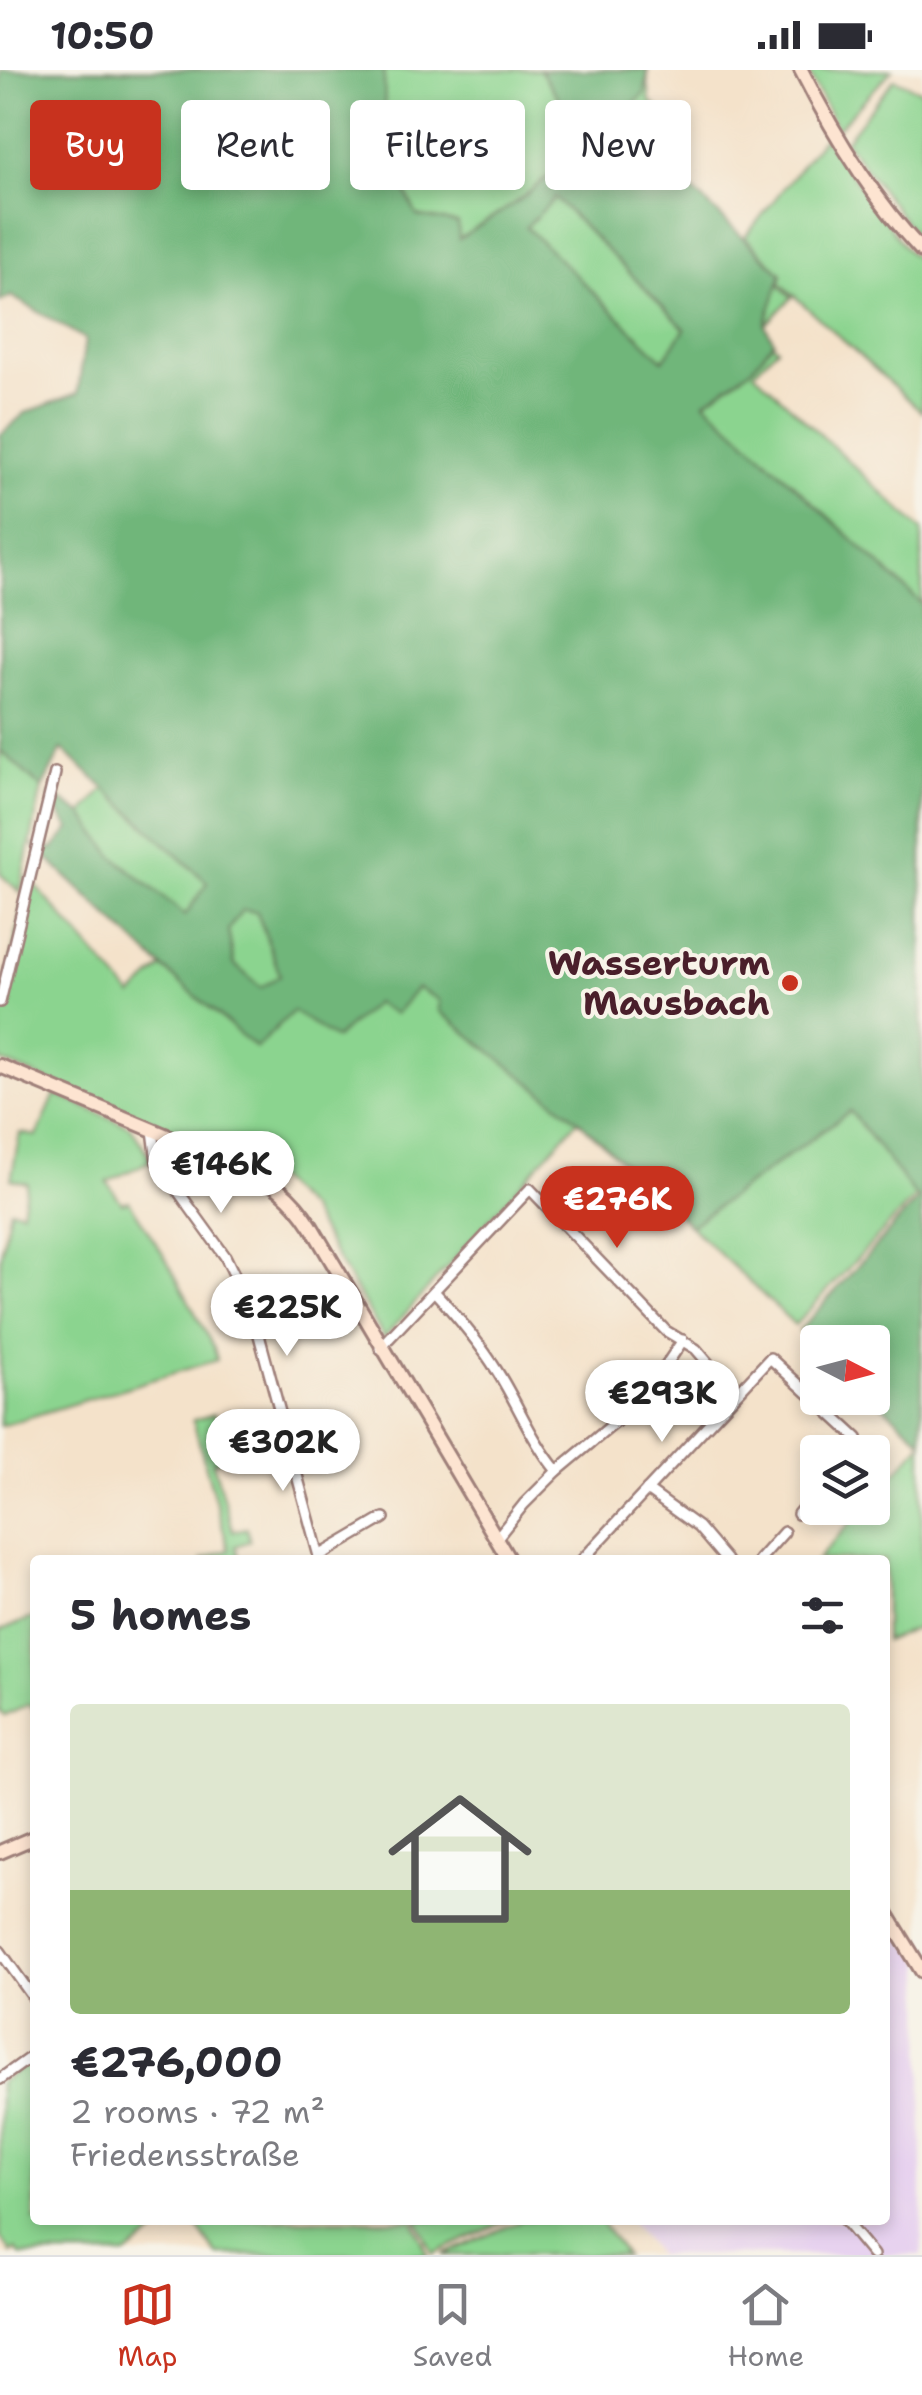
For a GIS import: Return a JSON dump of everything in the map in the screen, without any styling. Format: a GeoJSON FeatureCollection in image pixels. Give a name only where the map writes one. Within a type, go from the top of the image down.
{"type":"FeatureCollection","features":[{"type":"Feature","properties":{"kind":"street"},"geometry":{"type":"LineString","coordinates":[[801,70],[826,118],[880,203],[922,251]]}},
{"type":"Feature","properties":{"kind":"street"},"geometry":{"type":"LineString","coordinates":[[0,1002],[54,773]]}},
{"type":"Feature","properties":{"kind":"street"},"geometry":{"type":"LineString","coordinates":[[0,1066],[259,1175],[288,1194],[506,1555]]}},
{"type":"Feature","properties":{"kind":"street"},"geometry":{"type":"LineString","coordinates":[[153,1130],[157,1162],[225,1256],[253,1312],[319,1555]]}},
{"type":"Feature","properties":{"kind":"street"},"geometry":{"type":"LineString","coordinates":[[380,1348],[530,1189],[666,1331],[683,1340],[708,1363],[729,1401]]}},
{"type":"Feature","properties":{"kind":"street"},"geometry":{"type":"LineString","coordinates":[[434,1291],[479,1344],[538,1448],[558,1470]]}},
{"type":"Feature","properties":{"kind":"street"},"geometry":{"type":"LineString","coordinates":[[496,1539],[558,1470],[622,1416],[656,1380],[683,1340]]}},
{"type":"Feature","properties":{"kind":"street"},"geometry":{"type":"LineString","coordinates":[[587,1555],[770,1358],[854,1435]]}},
{"type":"Feature","properties":{"kind":"street"},"geometry":{"type":"LineString","coordinates":[[647,1490],[698,1528],[722,1555]]}},
{"type":"Feature","properties":{"kind":"street"},"geometry":{"type":"LineString","coordinates":[[325,1555],[384,1518]]}},
{"type":"Feature","properties":{"kind":"street"},"geometry":{"type":"LineString","coordinates":[[763,1555],[784,1532]]}},
{"type":"Feature","properties":{"kind":"street"},"geometry":{"type":"LineString","coordinates":[[0,1852],[30,1839]]}},
{"type":"Feature","properties":{"kind":"street"},"geometry":{"type":"LineString","coordinates":[[890,1920],[922,1971]]}},
{"type":"Feature","properties":{"kind":"street"},"geometry":{"type":"LineString","coordinates":[[0,1950],[30,1993]]}},
{"type":"Feature","properties":{"kind":"street"},"geometry":{"type":"LineString","coordinates":[[0,2079],[30,2058]]}},
{"type":"Feature","properties":{"kind":"street"},"geometry":{"type":"LineString","coordinates":[[848,2225],[873,2255]]}},
{"type":"Feature","properties":{"kind":"shaded area"},"geometry":{"type":"Polygon","coordinates":[[[890,1911],[922,1962],[922,2255],[658,2255],[632,2225],[890,2225],[890,1911]]]}},
{"type":"Feature","properties":{"kind":"green space"},"geometry":{"type":"Polygon","coordinates":[[[0,70],[384,70],[385,100],[350,100],[350,190],[405,190],[417,216],[458,223],[459,239],[545,179],[545,190],[691,189],[782,274],[765,325],[774,341],[751,369],[705,402],[922,604],[922,1441],[890,1412],[890,1325],[804,1325],[918,1199],[850,1111],[690,1226],[578,1120],[439,1011],[439,1000],[417,988],[395,1014],[375,1003],[335,1039],[293,1011],[256,1048],[162,967],[34,846],[53,849],[70,829],[49,799],[51,793],[82,814],[114,857],[185,915],[208,883],[62,749],[42,788],[0,750],[0,435],[25,413],[78,393],[85,339],[11,296],[0,302],[0,70]],[[555,198],[526,227],[663,360],[685,329],[555,198]],[[242,910],[228,930],[234,964],[261,988],[280,975],[257,912],[242,910]]]}},
{"type":"Feature","properties":{"kind":"green space"},"geometry":{"type":"Polygon","coordinates":[[[45,70],[647,70],[650,100],[545,100],[545,190],[676,190],[792,297],[760,331],[777,348],[754,372],[922,530],[922,604],[506,217],[439,287],[263,190],[330,190],[330,100],[181,100],[181,145],[161,134],[161,100],[99,100],[45,70]]]}},
{"type":"Feature","properties":{"kind":"green space"},"geometry":{"type":"Polygon","coordinates":[[[540,70],[648,70],[645,93],[638,100],[560,100],[540,70]]]}},
{"type":"Feature","properties":{"kind":"green space"},"geometry":{"type":"Polygon","coordinates":[[[807,70],[892,70],[837,129],[807,70]]]}},
{"type":"Feature","properties":{"kind":"green space"},"geometry":{"type":"Polygon","coordinates":[[[894,79],[922,91],[922,244],[845,141],[894,79]]]}},
{"type":"Feature","properties":{"kind":"green space"},"geometry":{"type":"Polygon","coordinates":[[[824,137],[906,249],[922,264],[922,412],[780,283],[782,274],[745,237],[824,137]]]}},
{"type":"Feature","properties":{"kind":"green space"},"geometry":{"type":"Polygon","coordinates":[[[0,750],[42,788],[20,892],[0,874],[0,750]]]}},
{"type":"Feature","properties":{"kind":"green space"},"geometry":{"type":"Polygon","coordinates":[[[105,788],[208,883],[185,915],[114,857],[82,814],[105,788]]]}},
{"type":"Feature","properties":{"kind":"green space"},"geometry":{"type":"Polygon","coordinates":[[[28,877],[132,996],[162,967],[256,1048],[293,1010],[375,1002],[418,988],[439,1000],[440,1011],[578,1120],[384,1338],[308,1209],[276,1179],[230,1156],[0,1061],[0,1014],[28,877]]]}},
{"type":"Feature","properties":{"kind":"green space"},"geometry":{"type":"Polygon","coordinates":[[[242,909],[257,912],[281,976],[261,989],[234,964],[228,930],[242,909]]]}},
{"type":"Feature","properties":{"kind":"green space"},"geometry":{"type":"Polygon","coordinates":[[[55,1094],[131,1127],[152,1160],[107,1182],[122,1203],[129,1201],[166,1259],[217,1360],[0,1426],[0,1259],[10,1209],[22,1211],[27,1183],[11,1179],[20,1133],[37,1136],[55,1094]]]}},
{"type":"Feature","properties":{"kind":"green space"},"geometry":{"type":"Polygon","coordinates":[[[850,1111],[916,1196],[795,1325],[690,1226],[850,1111]]]}},
{"type":"Feature","properties":{"kind":"green space"},"geometry":{"type":"Polygon","coordinates":[[[214,1414],[227,1458],[213,1462],[233,1531],[247,1528],[250,1541],[236,1546],[239,1555],[215,1555],[229,1550],[193,1420],[214,1414]]]}},
{"type":"Feature","properties":{"kind":"green space"},"geometry":{"type":"Polygon","coordinates":[[[922,1443],[922,1626],[890,1639],[890,1555],[822,1555],[849,1525],[890,1525],[890,1479],[922,1443]]]}},
{"type":"Feature","properties":{"kind":"green space"},"geometry":{"type":"Polygon","coordinates":[[[30,1619],[30,1704],[5,1716],[0,1711],[0,1630],[30,1619]]]}},
{"type":"Feature","properties":{"kind":"green space"},"geometry":{"type":"Polygon","coordinates":[[[30,2061],[30,2225],[168,2225],[126,2255],[20,2255],[16,2249],[11,2253],[0,2236],[0,2082],[30,2061]]]}},
{"type":"Feature","properties":{"kind":"green space"},"geometry":{"type":"Polygon","coordinates":[[[196,2225],[415,2225],[428,2255],[217,2255],[196,2225]]]}},
{"type":"Feature","properties":{"kind":"green space"},"geometry":{"type":"Polygon","coordinates":[[[419,2225],[497,2225],[433,2254],[419,2225]]]}},
{"type":"Feature","properties":{"kind":"green space"},"geometry":{"type":"Polygon","coordinates":[[[511,2225],[604,2225],[625,2255],[442,2255],[511,2225]]]}},
{"type":"Feature","properties":{"kind":"place","name":"Wasserturm Mausbach"},"geometry":{"type":"Point","coordinates":[790,983]}}]}
